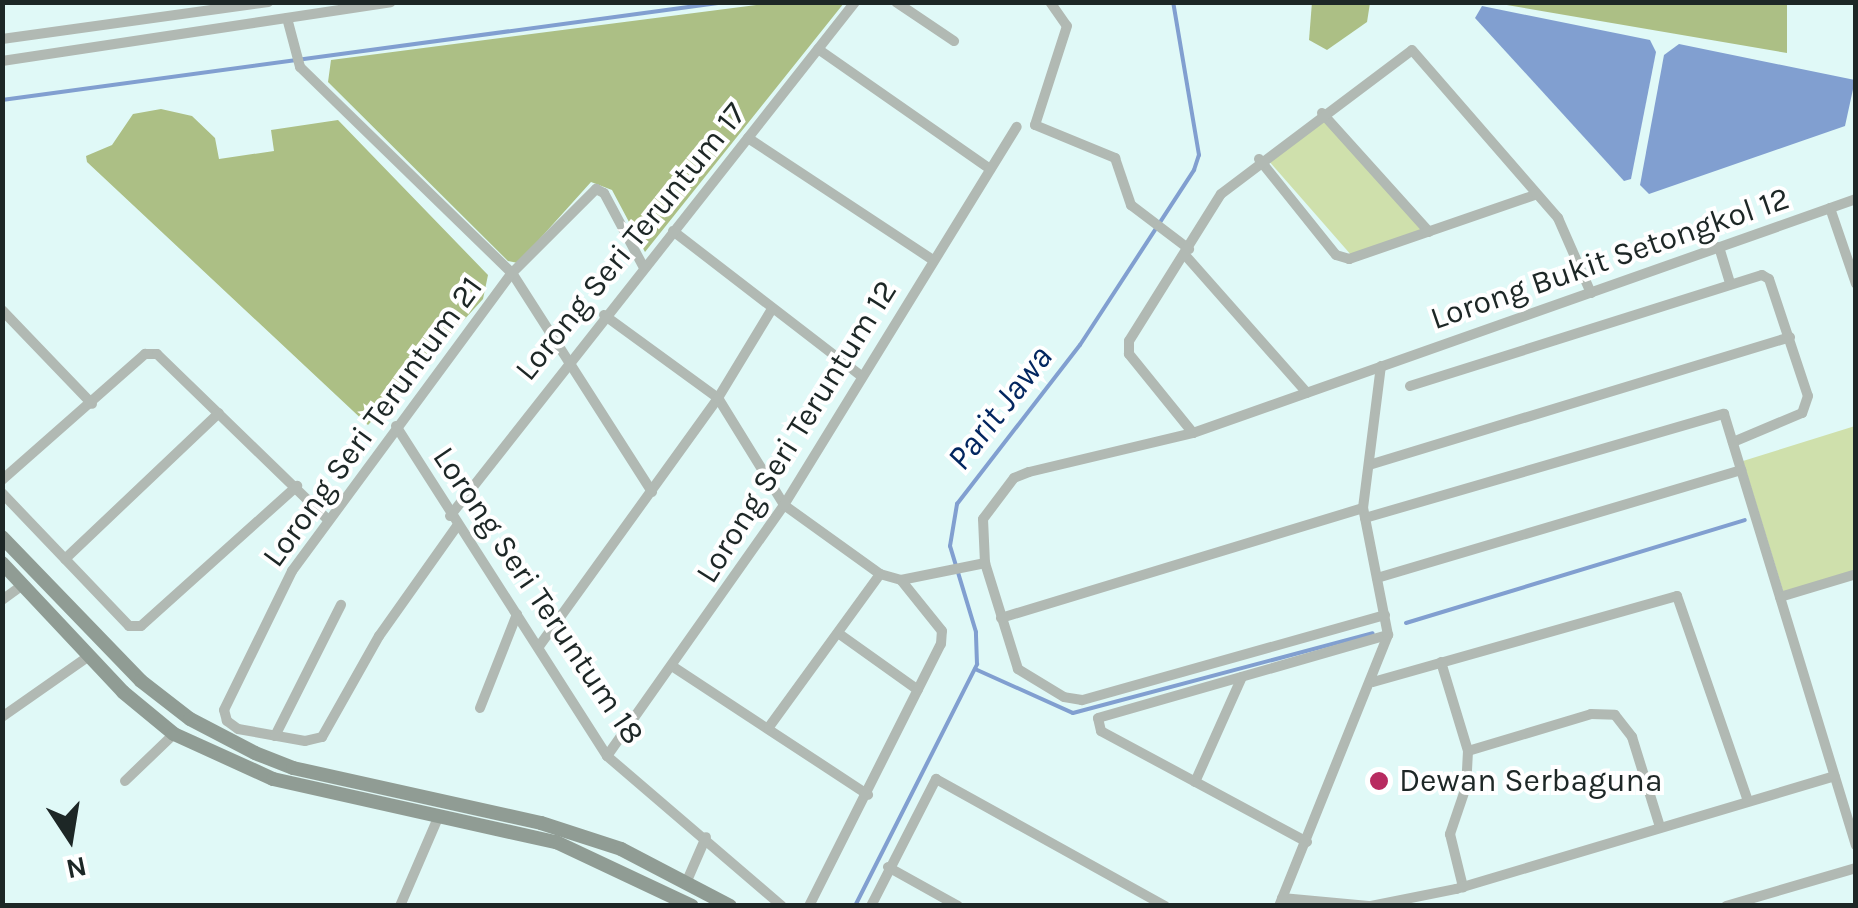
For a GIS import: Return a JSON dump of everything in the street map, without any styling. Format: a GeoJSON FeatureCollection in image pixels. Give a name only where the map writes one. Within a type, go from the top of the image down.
{"type":"FeatureCollection","features":[{"type":"Feature","properties":{"kind":"main road"},"geometry":{"type":"LineString","coordinates":[[2,537],[141,681],[190,719],[293,768],[406,791],[589,839],[730,906]]}},
{"type":"Feature","properties":{"kind":"main road"},"geometry":{"type":"LineString","coordinates":[[2,563],[88,656],[174,734],[273,779],[408,814],[556,842],[692,906]]}},
{"type":"Feature","properties":{"kind":"main road"},"geometry":{"type":"LineString","coordinates":[[406,791],[408,814]]}},
{"type":"Feature","properties":{"kind":"street"},"geometry":{"type":"LineString","coordinates":[[2,39],[268,2]]}},
{"type":"Feature","properties":{"kind":"street","name":"Lorong Seri Teruntum 17"},"geometry":{"type":"LineString","coordinates":[[275,736],[315,740],[328,732],[380,636],[453,521],[567,361],[856,2]]}},
{"type":"Feature","properties":{"kind":"street"},"geometry":{"type":"LineString","coordinates":[[896,2],[954,41]]}},
{"type":"Feature","properties":{"kind":"street"},"geometry":{"type":"LineString","coordinates":[[1050,2],[1067,26],[1035,125],[1115,158],[1141,216],[1185,249],[1307,393]]}},
{"type":"Feature","properties":{"kind":"street"},"geometry":{"type":"LineString","coordinates":[[2,61],[390,3]]}},
{"type":"Feature","properties":{"kind":"street"},"geometry":{"type":"LineString","coordinates":[[287,18],[298,62],[512,272],[652,492]]}},
{"type":"Feature","properties":{"kind":"street"},"geometry":{"type":"LineString","coordinates":[[818,49],[990,169]]}},
{"type":"Feature","properties":{"kind":"street"},"geometry":{"type":"LineString","coordinates":[[1193,433],[1129,354],[1129,341],[1221,194],[1259,159],[1412,50],[1571,239],[1591,292]]}},
{"type":"Feature","properties":{"kind":"street"},"geometry":{"type":"LineString","coordinates":[[1322,113],[1429,232]]}},
{"type":"Feature","properties":{"kind":"street","name":"Lorong Seri Teruntum 12"},"geometry":{"type":"LineString","coordinates":[[608,756],[675,668],[784,505],[860,375],[1017,127]]}},
{"type":"Feature","properties":{"kind":"street"},"geometry":{"type":"LineString","coordinates":[[748,138],[933,260]]}},
{"type":"Feature","properties":{"kind":"street"},"geometry":{"type":"LineString","coordinates":[[1259,159],[1340,257],[1356,258],[1535,195]]}},
{"type":"Feature","properties":{"kind":"street","name":"Lorong Seri Teruntum 21"},"geometry":{"type":"LineString","coordinates":[[275,736],[238,729],[224,710],[292,571],[326,518],[512,272],[596,190],[604,192],[643,266]]}},
{"type":"Feature","properties":{"kind":"street","name":"Lorong Bukit Setongkol 12"},"geometry":{"type":"LineString","coordinates":[[1385,615],[1082,700],[1044,688],[1018,669],[985,562],[983,519],[1014,478],[1193,433],[1856,199]]}},
{"type":"Feature","properties":{"kind":"street"},"geometry":{"type":"LineString","coordinates":[[1830,208],[1856,284]]}},
{"type":"Feature","properties":{"kind":"street"},"geometry":{"type":"LineString","coordinates":[[673,231],[860,375]]}},
{"type":"Feature","properties":{"kind":"street"},"geometry":{"type":"LineString","coordinates":[[1720,247],[1730,284]]}},
{"type":"Feature","properties":{"kind":"street"},"geometry":{"type":"LineString","coordinates":[[1410,386],[1730,284],[1769,279],[1808,396],[1802,413],[1733,442]]}},
{"type":"Feature","properties":{"kind":"street"},"geometry":{"type":"LineString","coordinates":[[540,645],[718,398],[772,309]]}},
{"type":"Feature","properties":{"kind":"street"},"geometry":{"type":"LineString","coordinates":[[2,310],[92,404]]}},
{"type":"Feature","properties":{"kind":"street"},"geometry":{"type":"LineString","coordinates":[[604,315],[718,398],[784,505],[880,574],[901,580],[941,575],[985,562]]}},
{"type":"Feature","properties":{"kind":"street"},"geometry":{"type":"LineString","coordinates":[[1369,464],[1790,337]]}},
{"type":"Feature","properties":{"kind":"street"},"geometry":{"type":"LineString","coordinates":[[2,480],[145,354],[157,354],[326,518]]}},
{"type":"Feature","properties":{"kind":"street"},"geometry":{"type":"LineString","coordinates":[[1382,366],[1364,513],[1388,635],[1374,682],[1280,902],[1370,906],[1463,886],[1834,776]]}},
{"type":"Feature","properties":{"kind":"street"},"geometry":{"type":"LineString","coordinates":[[65,559],[219,413]]}},
{"type":"Feature","properties":{"kind":"street"},"geometry":{"type":"LineString","coordinates":[[1001,618],[1724,414],[1856,845]]}},
{"type":"Feature","properties":{"kind":"street","name":"Lorong Seri Teruntum 18"},"geometry":{"type":"LineString","coordinates":[[396,426],[453,521],[540,645],[608,756],[782,906]]}},
{"type":"Feature","properties":{"kind":"street"},"geometry":{"type":"LineString","coordinates":[[1377,578],[1741,470]]}},
{"type":"Feature","properties":{"kind":"street"},"geometry":{"type":"LineString","coordinates":[[2,493],[129,626],[140,626],[297,486]]}},
{"type":"Feature","properties":{"kind":"street"},"geometry":{"type":"LineString","coordinates":[[768,727],[880,574]]}},
{"type":"Feature","properties":{"kind":"street"},"geometry":{"type":"LineString","coordinates":[[1780,598],[1856,574]]}},
{"type":"Feature","properties":{"kind":"street"},"geometry":{"type":"LineString","coordinates":[[812,902],[918,690],[942,631],[901,580]]}},
{"type":"Feature","properties":{"kind":"street"},"geometry":{"type":"LineString","coordinates":[[2,600],[22,585]]}},
{"type":"Feature","properties":{"kind":"street"},"geometry":{"type":"LineString","coordinates":[[1374,682],[1677,596],[1748,801]]}},
{"type":"Feature","properties":{"kind":"street"},"geometry":{"type":"LineString","coordinates":[[275,736],[341,605]]}},
{"type":"Feature","properties":{"kind":"street"},"geometry":{"type":"LineString","coordinates":[[480,708],[516,614]]}},
{"type":"Feature","properties":{"kind":"street"},"geometry":{"type":"LineString","coordinates":[[838,632],[918,690]]}},
{"type":"Feature","properties":{"kind":"street"},"geometry":{"type":"LineString","coordinates":[[1307,842],[1101,730],[1098,718],[1388,635]]}},
{"type":"Feature","properties":{"kind":"street"},"geometry":{"type":"LineString","coordinates":[[2,717],[88,656]]}},
{"type":"Feature","properties":{"kind":"street"},"geometry":{"type":"LineString","coordinates":[[1440,662],[1468,751],[1466,787],[1450,834],[1463,886]]}},
{"type":"Feature","properties":{"kind":"street"},"geometry":{"type":"LineString","coordinates":[[675,668],[868,794]]}},
{"type":"Feature","properties":{"kind":"street"},"geometry":{"type":"LineString","coordinates":[[1195,782],[1242,678]]}},
{"type":"Feature","properties":{"kind":"street"},"geometry":{"type":"LineString","coordinates":[[1468,751],[1591,714],[1615,715],[1632,737],[1660,827]]}},
{"type":"Feature","properties":{"kind":"street"},"geometry":{"type":"LineString","coordinates":[[124,781],[174,734]]}},
{"type":"Feature","properties":{"kind":"street"},"geometry":{"type":"LineString","coordinates":[[871,906],[936,779],[1165,906]]}},
{"type":"Feature","properties":{"kind":"street"},"geometry":{"type":"LineString","coordinates":[[400,906],[438,820]]}},
{"type":"Feature","properties":{"kind":"street"},"geometry":{"type":"LineString","coordinates":[[686,883],[706,837]]}},
{"type":"Feature","properties":{"kind":"street"},"geometry":{"type":"LineString","coordinates":[[888,867],[958,906]]}},
{"type":"Feature","properties":{"kind":"street"},"geometry":{"type":"LineString","coordinates":[[1726,906],[1856,868]]}},
{"type":"Feature","properties":{"kind":"green space"},"geometry":{"type":"Polygon","coordinates":[[[1312,2],[1370,3],[1367,22],[1327,50],[1309,40],[1312,2]]]}},
{"type":"Feature","properties":{"kind":"green space"},"geometry":{"type":"Polygon","coordinates":[[[771,3],[844,3],[645,252],[612,190],[591,182],[518,263],[508,261],[328,82],[331,60],[771,3]]]}},
{"type":"Feature","properties":{"kind":"green space"},"geometry":{"type":"Polygon","coordinates":[[[1495,3],[1787,3],[1787,53],[1495,3]]]}},
{"type":"Feature","properties":{"kind":"green space"},"geometry":{"type":"Polygon","coordinates":[[[161,109],[192,116],[215,138],[219,159],[274,151],[271,130],[338,120],[488,275],[483,299],[368,425],[87,162],[86,156],[112,145],[133,114],[161,109]]]}},
{"type":"Feature","properties":{"kind":"green space"},"geometry":{"type":"Polygon","coordinates":[[[1325,117],[1425,232],[1352,256],[1268,160],[1325,117]]]}},
{"type":"Feature","properties":{"kind":"green space"},"geometry":{"type":"Polygon","coordinates":[[[1855,426],[1855,572],[1784,594],[1743,461],[1855,426]]]}},
{"type":"Feature","properties":{"kind":"water"},"geometry":{"type":"Polygon","coordinates":[[[1482,6],[1650,40],[1656,52],[1631,179],[1624,181],[1475,18],[1482,6]]]}},
{"type":"Feature","properties":{"kind":"water"},"geometry":{"type":"Polygon","coordinates":[[[1679,44],[1855,80],[1845,126],[1649,194],[1640,185],[1664,55],[1679,44]]]}},
{"type":"Feature","properties":{"kind":"waterway"},"geometry":{"type":"LineString","coordinates":[[2,100],[725,2]]}},
{"type":"Feature","properties":{"kind":"waterway","name":"Parit Jawa"},"geometry":{"type":"LineString","coordinates":[[855,906],[977,664],[976,632],[950,546],[957,504],[1080,345],[1194,170],[1199,155],[1173,2]]}},
{"type":"Feature","properties":{"kind":"waterway"},"geometry":{"type":"LineString","coordinates":[[1406,623],[1745,520]]}},
{"type":"Feature","properties":{"kind":"waterway"},"geometry":{"type":"LineString","coordinates":[[975,669],[1073,713],[1373,633]]}},
{"type":"Feature","properties":{"kind":"place","name":"Dewan Serbaguna"},"geometry":{"type":"Point","coordinates":[1379,781]}}]}
